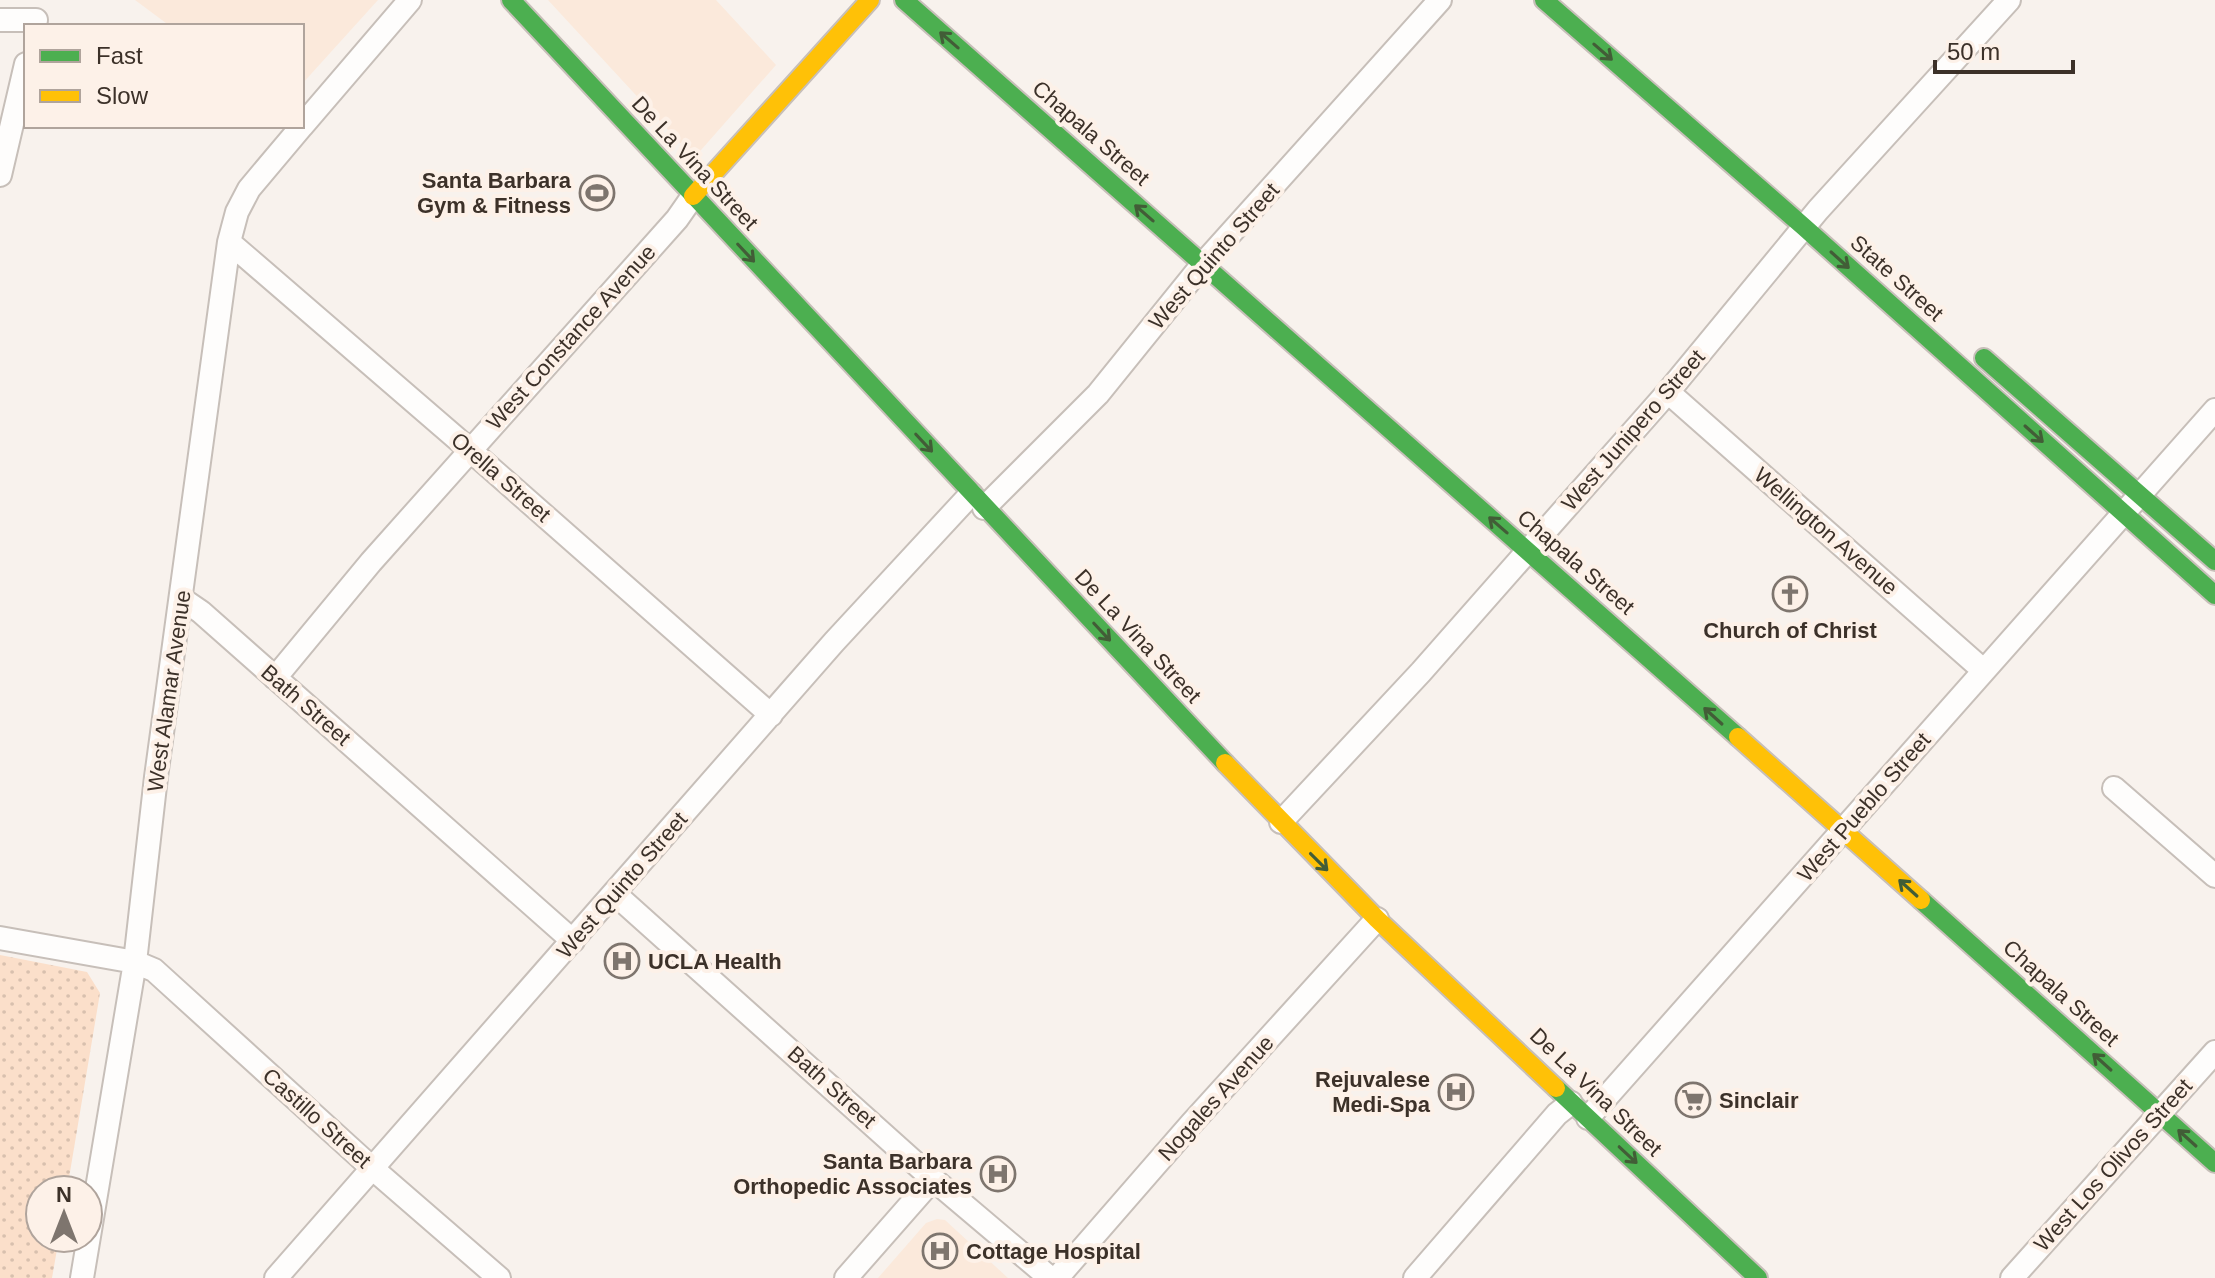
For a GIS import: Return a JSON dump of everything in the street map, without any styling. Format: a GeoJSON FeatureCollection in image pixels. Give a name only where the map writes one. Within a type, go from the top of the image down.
{"type":"FeatureCollection","features":[{"type":"Feature","properties":{"kind":"street","name":"West Alamar Avenue"},"geometry":{"type":"LineString","coordinates":[[304,124],[410,0]]}},
{"type":"Feature","properties":{"kind":"street","name":"De La Vina Street"},"geometry":{"type":"LineString","coordinates":[[511,0],[1281,822],[1377,919],[1758,1278]]}},
{"type":"Feature","properties":{"kind":"street","name":"West Constance Avenue"},"geometry":{"type":"LineString","coordinates":[[275,678],[371,562],[870,0]]}},
{"type":"Feature","properties":{"kind":"street","name":"Chapala Street"},"geometry":{"type":"LineString","coordinates":[[904,0],[2215,1163]]}},
{"type":"Feature","properties":{"kind":"street","name":"West Quinto Street"},"geometry":{"type":"LineString","coordinates":[[276,1278],[882,589],[1098,394],[1203,264],[1440,0]]}},
{"type":"Feature","properties":{"kind":"street","name":"State Street"},"geometry":{"type":"LineString","coordinates":[[1544,0],[1814,214],[2122,513],[2215,595]]}},
{"type":"Feature","properties":{"kind":"street","name":"West Junipero Street"},"geometry":{"type":"LineString","coordinates":[[1281,822],[1421,672],[1668,392],[1814,214],[2009,0]]}},
{"type":"Feature","properties":{"kind":"street"},"geometry":{"type":"LineString","coordinates":[[0,20],[38,15]]}},
{"type":"Feature","properties":{"kind":"street"},"geometry":{"type":"LineString","coordinates":[[0,175],[24,73]]}},
{"type":"Feature","properties":{"kind":"street","name":"West Alamar Avenue"},"geometry":{"type":"LineString","coordinates":[[82,1278],[135,962],[156,777],[229,242],[237,212],[249,189],[300,128]]}},
{"type":"Feature","properties":{"kind":"street","name":"Orella Street"},"geometry":{"type":"LineString","coordinates":[[229,242],[771,715]]}},
{"type":"Feature","properties":{"kind":"street"},"geometry":{"type":"LineString","coordinates":[[1970,345],[2215,561]]}},
{"type":"Feature","properties":{"kind":"street","name":"Wellington Avenue"},"geometry":{"type":"LineString","coordinates":[[1668,392],[1983,670]]}},
{"type":"Feature","properties":{"kind":"street","name":"West Pueblo Street"},"geometry":{"type":"LineString","coordinates":[[1415,1278],[1557,1114],[1579,1110],[1844,831],[2215,410]]}},
{"type":"Feature","properties":{"kind":"street","name":"Bath Street"},"geometry":{"type":"LineString","coordinates":[[182,599],[201,612],[573,941]]}},
{"type":"Feature","properties":{"kind":"street"},"geometry":{"type":"LineString","coordinates":[[2114,788],[2215,876]]}},
{"type":"Feature","properties":{"kind":"street","name":"Bath Street"},"geometry":{"type":"LineString","coordinates":[[615,894],[933,1179],[1050,1278]]}},
{"type":"Feature","properties":{"kind":"street","name":"Nogales Avenue"},"geometry":{"type":"LineString","coordinates":[[1057,1278],[1191,1124],[1377,919]]}},
{"type":"Feature","properties":{"kind":"street"},"geometry":{"type":"LineString","coordinates":[[0,938],[135,962]]}},
{"type":"Feature","properties":{"kind":"street","name":"Castillo Street"},"geometry":{"type":"LineString","coordinates":[[135,962],[154,970],[372,1168],[499,1278]]}},
{"type":"Feature","properties":{"kind":"street","name":"West Los Olivos Street"},"geometry":{"type":"LineString","coordinates":[[2012,1278],[2215,1052]]}},
{"type":"Feature","properties":{"kind":"street"},"geometry":{"type":"LineString","coordinates":[[846,1278],[933,1179]]}},
{"type":"Feature","properties":{"kind":"shaded area"},"geometry":{"type":"Polygon","coordinates":[[[135,0],[378,0],[304,82],[304,24],[167,24],[135,0]]]}},
{"type":"Feature","properties":{"kind":"shaded area"},"geometry":{"type":"Polygon","coordinates":[[[548,0],[716,0],[776,65],[694,158],[548,0]]]}},
{"type":"Feature","properties":{"kind":"shaded area"},"geometry":{"type":"Polygon","coordinates":[[[0,955],[87,972],[100,993],[70,1174],[24,1174],[24,1254],[56,1254],[52,1278],[0,1278],[0,955]]]}},
{"type":"Feature","properties":{"kind":"shaded area","name":"Cottage Hospital"},"geometry":{"type":"Polygon","coordinates":[[[945,1220],[1008,1278],[878,1278],[926,1223],[945,1220]]]}},
{"type":"Feature","properties":{"kind":"traffic: fast"},"geometry":{"type":"LineString","coordinates":[[511,0],[1225,763]]}},
{"type":"Feature","properties":{"kind":"traffic: fast"},"geometry":{"type":"LineString","coordinates":[[904,0],[1738,737]]}},
{"type":"Feature","properties":{"kind":"traffic: fast"},"geometry":{"type":"LineString","coordinates":[[1544,0],[1804,227],[2215,595]]}},
{"type":"Feature","properties":{"kind":"traffic: fast"},"geometry":{"type":"LineString","coordinates":[[1984,358],[2215,561]]}},
{"type":"Feature","properties":{"kind":"traffic: fast"},"geometry":{"type":"LineString","coordinates":[[1921,900],[2215,1163]]}},
{"type":"Feature","properties":{"kind":"traffic: fast"},"geometry":{"type":"LineString","coordinates":[[1556,1088],[1758,1278]]}},
{"type":"Feature","properties":{"kind":"traffic: slow"},"geometry":{"type":"LineString","coordinates":[[693,196],[870,0]]}},
{"type":"Feature","properties":{"kind":"traffic: slow"},"geometry":{"type":"LineString","coordinates":[[1738,737],[1921,900]]}},
{"type":"Feature","properties":{"kind":"traffic: slow"},"geometry":{"type":"LineString","coordinates":[[1225,763],[1377,919],[1556,1088]]}},
{"type":"Feature","properties":{"kind":"place","name":"Santa Barbara Gym & Fitness"},"geometry":{"type":"Point","coordinates":[597,193]}},
{"type":"Feature","properties":{"kind":"place","name":"Church of Christ"},"geometry":{"type":"Point","coordinates":[1790,594]}},
{"type":"Feature","properties":{"kind":"place","name":"UCLA Health"},"geometry":{"type":"Point","coordinates":[622,961]}},
{"type":"Feature","properties":{"kind":"place","name":"Rejuvalese Medi-Spa"},"geometry":{"type":"Point","coordinates":[1456,1092]}},
{"type":"Feature","properties":{"kind":"place","name":"Sinclair"},"geometry":{"type":"Point","coordinates":[1693,1100]}},
{"type":"Feature","properties":{"kind":"place","name":"Santa Barbara Orthopedic Associates"},"geometry":{"type":"Point","coordinates":[998,1174]}},
{"type":"Feature","properties":{"kind":"place","name":"Cottage Hospital"},"geometry":{"type":"Point","coordinates":[940,1251]}}]}
